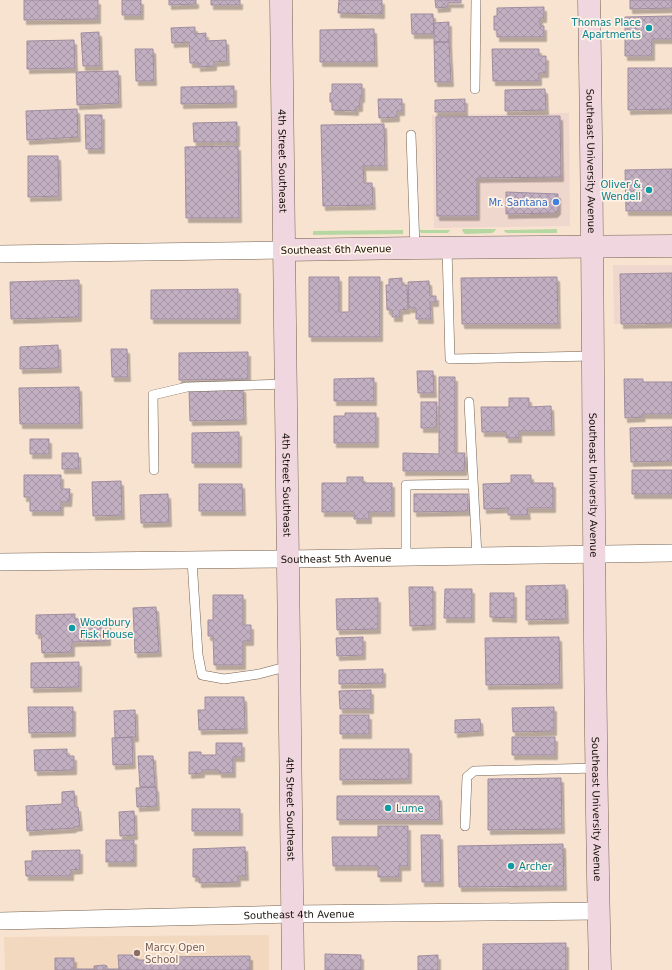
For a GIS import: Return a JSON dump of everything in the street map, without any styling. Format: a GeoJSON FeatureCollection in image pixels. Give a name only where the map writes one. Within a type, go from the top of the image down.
{"type":"FeatureCollection","features":[{"type":"Feature","properties":{"kind":"main road","name":"4th Street Southeast"},"geometry":{"type":"LineString","coordinates":[[281,0],[287,559],[294,970]]}},
{"type":"Feature","properties":{"kind":"main road","name":"Southeast University Avenue"},"geometry":{"type":"LineString","coordinates":[[589,0],[598,911],[600,970]]}},
{"type":"Feature","properties":{"kind":"main road","name":"Southeast 6th Avenue"},"geometry":{"type":"LineString","coordinates":[[284,250],[672,246]]}},
{"type":"Feature","properties":{"kind":"street","name":"Southeast 6th Avenue"},"geometry":{"type":"LineString","coordinates":[[0,254],[284,250]]}},
{"type":"Feature","properties":{"kind":"street","name":"Southeast 5th Avenue"},"geometry":{"type":"LineString","coordinates":[[0,562],[672,553]]}},
{"type":"Feature","properties":{"kind":"street","name":"Southeast 4th Avenue"},"geometry":{"type":"LineString","coordinates":[[0,921],[293,914],[598,911]]}},
{"type":"Feature","properties":{"kind":"lane"},"geometry":{"type":"LineString","coordinates":[[475,89],[476,0]]}},
{"type":"Feature","properties":{"kind":"lane"},"geometry":{"type":"LineString","coordinates":[[411,135],[415,248]]}},
{"type":"Feature","properties":{"kind":"lane"},"geometry":{"type":"LineString","coordinates":[[447,248],[450,359],[593,356]]}},
{"type":"Feature","properties":{"kind":"lane"},"geometry":{"type":"LineString","coordinates":[[154,470],[153,395],[187,387],[286,384]]}},
{"type":"Feature","properties":{"kind":"lane"},"geometry":{"type":"LineString","coordinates":[[469,402],[477,556]]}},
{"type":"Feature","properties":{"kind":"lane"},"geometry":{"type":"LineString","coordinates":[[406,557],[406,485],[473,484]]}},
{"type":"Feature","properties":{"kind":"lane"},"geometry":{"type":"LineString","coordinates":[[192,560],[198,655],[202,675],[224,679],[259,674],[289,666]]}},
{"type":"Feature","properties":{"kind":"lane"},"geometry":{"type":"LineString","coordinates":[[465,826],[466,777],[474,771],[597,768]]}},
{"type":"Feature","properties":{"kind":"shaded area"},"geometry":{"type":"Polygon","coordinates":[[[569,113],[570,226],[434,228],[432,115],[569,113]]]}},
{"type":"Feature","properties":{"kind":"shaded area"},"geometry":{"type":"Polygon","coordinates":[[[613,265],[672,265],[672,323],[614,324],[613,265]]]}},
{"type":"Feature","properties":{"kind":"shaded area","name":"Marcy Open School"},"geometry":{"type":"Polygon","coordinates":[[[269,935],[269,970],[5,970],[4,937],[269,935]]]}},
{"type":"Feature","properties":{"kind":"green space"},"geometry":{"type":"Polygon","coordinates":[[[462,229],[496,229],[492,233],[465,234],[462,229]]]}},
{"type":"Feature","properties":{"kind":"green space"},"geometry":{"type":"Polygon","coordinates":[[[557,229],[557,233],[507,233],[504,230],[557,229]]]}},
{"type":"Feature","properties":{"kind":"green space"},"geometry":{"type":"Polygon","coordinates":[[[403,230],[403,234],[313,235],[313,231],[403,230]]]}},
{"type":"Feature","properties":{"kind":"green space"},"geometry":{"type":"Polygon","coordinates":[[[419,230],[450,230],[448,233],[421,233],[419,230]]]}},
{"type":"Feature","properties":{"kind":"building"},"geometry":{"type":"Polygon","coordinates":[[[24,0],[98,0],[98,19],[24,20],[24,0]]]}},
{"type":"Feature","properties":{"kind":"building"},"geometry":{"type":"Polygon","coordinates":[[[122,0],[141,0],[141,15],[122,15],[122,0]]]}},
{"type":"Feature","properties":{"kind":"building"},"geometry":{"type":"Polygon","coordinates":[[[169,0],[196,0],[196,4],[169,5],[169,0]]]}},
{"type":"Feature","properties":{"kind":"building"},"geometry":{"type":"Polygon","coordinates":[[[211,0],[240,0],[240,5],[211,5],[211,0]]]}},
{"type":"Feature","properties":{"kind":"building"},"geometry":{"type":"Polygon","coordinates":[[[339,0],[382,0],[382,14],[338,13],[339,0]]]}},
{"type":"Feature","properties":{"kind":"building"},"geometry":{"type":"Polygon","coordinates":[[[435,0],[461,0],[461,3],[448,3],[448,7],[436,8],[435,0]]]}},
{"type":"Feature","properties":{"kind":"building"},"geometry":{"type":"Polygon","coordinates":[[[630,0],[672,0],[672,8],[630,9],[630,0]]]}},
{"type":"Feature","properties":{"kind":"building"},"geometry":{"type":"Polygon","coordinates":[[[544,7],[544,18],[540,18],[540,26],[544,26],[544,37],[497,37],[497,30],[494,30],[494,16],[497,16],[497,8],[544,7]]]}},
{"type":"Feature","properties":{"kind":"building"},"geometry":{"type":"Polygon","coordinates":[[[411,14],[433,14],[434,34],[412,34],[411,14]]]}},
{"type":"Feature","properties":{"kind":"building","name":"Thomas Place Apartments"},"geometry":{"type":"Polygon","coordinates":[[[672,16],[672,39],[652,39],[652,56],[625,56],[625,17],[672,16]]]}},
{"type":"Feature","properties":{"kind":"building"},"geometry":{"type":"Polygon","coordinates":[[[449,22],[449,42],[434,42],[434,23],[449,22]]]}},
{"type":"Feature","properties":{"kind":"building"},"geometry":{"type":"Polygon","coordinates":[[[195,27],[195,34],[206,33],[206,41],[226,40],[227,61],[214,62],[214,66],[198,67],[198,63],[190,63],[189,42],[172,43],[171,28],[195,27]]]}},
{"type":"Feature","properties":{"kind":"building"},"geometry":{"type":"Polygon","coordinates":[[[374,29],[375,62],[320,62],[320,30],[374,29]]]}},
{"type":"Feature","properties":{"kind":"building"},"geometry":{"type":"Polygon","coordinates":[[[99,32],[100,66],[83,66],[81,33],[99,32]]]}},
{"type":"Feature","properties":{"kind":"building"},"geometry":{"type":"Polygon","coordinates":[[[74,40],[75,68],[27,69],[27,41],[74,40]]]}},
{"type":"Feature","properties":{"kind":"building"},"geometry":{"type":"Polygon","coordinates":[[[434,42],[449,42],[451,82],[435,82],[434,42]]]}},
{"type":"Feature","properties":{"kind":"building"},"geometry":{"type":"Polygon","coordinates":[[[135,49],[153,49],[154,81],[136,81],[135,49]]]}},
{"type":"Feature","properties":{"kind":"building"},"geometry":{"type":"Polygon","coordinates":[[[492,49],[539,49],[539,56],[546,56],[546,73],[539,73],[539,81],[493,81],[492,49]]]}},
{"type":"Feature","properties":{"kind":"building"},"geometry":{"type":"Polygon","coordinates":[[[628,68],[672,68],[672,109],[628,110],[628,68]]]}},
{"type":"Feature","properties":{"kind":"building"},"geometry":{"type":"Polygon","coordinates":[[[118,71],[119,103],[77,105],[76,72],[118,71]]]}},
{"type":"Feature","properties":{"kind":"building"},"geometry":{"type":"Polygon","coordinates":[[[332,84],[362,84],[362,98],[360,98],[360,107],[356,107],[356,111],[332,110],[330,93],[332,93],[332,84]]]}},
{"type":"Feature","properties":{"kind":"building"},"geometry":{"type":"Polygon","coordinates":[[[234,86],[234,103],[181,104],[181,87],[234,86]]]}},
{"type":"Feature","properties":{"kind":"building"},"geometry":{"type":"Polygon","coordinates":[[[545,89],[546,110],[505,111],[505,90],[545,89]]]}},
{"type":"Feature","properties":{"kind":"building"},"geometry":{"type":"Polygon","coordinates":[[[378,99],[402,99],[402,111],[397,111],[397,117],[379,118],[378,99]]]}},
{"type":"Feature","properties":{"kind":"building"},"geometry":{"type":"Polygon","coordinates":[[[465,99],[465,112],[435,112],[435,100],[465,99]]]}},
{"type":"Feature","properties":{"kind":"building"},"geometry":{"type":"Polygon","coordinates":[[[77,109],[78,137],[27,140],[26,111],[77,109]]]}},
{"type":"Feature","properties":{"kind":"building"},"geometry":{"type":"Polygon","coordinates":[[[85,115],[102,115],[102,149],[86,149],[85,115]]]}},
{"type":"Feature","properties":{"kind":"building"},"geometry":{"type":"Polygon","coordinates":[[[560,116],[561,177],[477,178],[477,216],[437,216],[436,117],[560,116]]]}},
{"type":"Feature","properties":{"kind":"building"},"geometry":{"type":"Polygon","coordinates":[[[237,122],[237,142],[194,142],[193,123],[237,122]]]}},
{"type":"Feature","properties":{"kind":"building"},"geometry":{"type":"Polygon","coordinates":[[[384,124],[385,166],[363,166],[364,183],[372,183],[373,205],[323,206],[321,125],[384,124]]]}},
{"type":"Feature","properties":{"kind":"building"},"geometry":{"type":"Polygon","coordinates":[[[238,146],[239,218],[186,218],[185,147],[238,146]]]}},
{"type":"Feature","properties":{"kind":"building"},"geometry":{"type":"Polygon","coordinates":[[[28,156],[58,156],[59,196],[28,197],[28,156]]]}},
{"type":"Feature","properties":{"kind":"building","name":"Oliver & Wendell"},"geometry":{"type":"Polygon","coordinates":[[[672,169],[672,211],[626,211],[625,170],[672,169]]]}},
{"type":"Feature","properties":{"kind":"building"},"geometry":{"type":"Polygon","coordinates":[[[506,192],[558,194],[558,210],[555,213],[506,214],[506,192]]]}},
{"type":"Feature","properties":{"kind":"building"},"geometry":{"type":"Polygon","coordinates":[[[672,273],[672,323],[621,324],[620,274],[672,273]]]}},
{"type":"Feature","properties":{"kind":"building"},"geometry":{"type":"Polygon","coordinates":[[[309,277],[339,277],[339,312],[349,312],[349,277],[380,277],[380,337],[309,337],[309,277]]]}},
{"type":"Feature","properties":{"kind":"building"},"geometry":{"type":"Polygon","coordinates":[[[557,277],[558,324],[462,324],[461,278],[557,277]]]}},
{"type":"Feature","properties":{"kind":"building"},"geometry":{"type":"Polygon","coordinates":[[[402,278],[402,285],[407,285],[408,309],[400,310],[400,317],[392,317],[392,310],[387,310],[386,285],[389,285],[389,279],[402,278]]]}},
{"type":"Feature","properties":{"kind":"building"},"geometry":{"type":"Polygon","coordinates":[[[79,280],[79,317],[11,319],[10,282],[79,280]]]}},
{"type":"Feature","properties":{"kind":"building"},"geometry":{"type":"Polygon","coordinates":[[[429,281],[430,296],[436,296],[436,302],[430,302],[431,319],[416,319],[416,308],[409,308],[408,282],[429,281]]]}},
{"type":"Feature","properties":{"kind":"building"},"geometry":{"type":"Polygon","coordinates":[[[238,289],[238,319],[151,319],[151,290],[238,289]]]}},
{"type":"Feature","properties":{"kind":"building"},"geometry":{"type":"Polygon","coordinates":[[[58,345],[59,368],[20,369],[20,347],[58,345]]]}},
{"type":"Feature","properties":{"kind":"building"},"geometry":{"type":"Polygon","coordinates":[[[111,349],[127,349],[128,377],[112,377],[111,349]]]}},
{"type":"Feature","properties":{"kind":"building"},"geometry":{"type":"Polygon","coordinates":[[[248,352],[248,379],[179,380],[179,353],[248,352]]]}},
{"type":"Feature","properties":{"kind":"building"},"geometry":{"type":"Polygon","coordinates":[[[417,371],[433,371],[434,393],[418,393],[417,371]]]}},
{"type":"Feature","properties":{"kind":"building"},"geometry":{"type":"Polygon","coordinates":[[[439,377],[455,377],[455,453],[465,453],[464,471],[403,471],[403,453],[439,454],[439,377]]]}},
{"type":"Feature","properties":{"kind":"building"},"geometry":{"type":"Polygon","coordinates":[[[374,378],[374,401],[334,401],[334,379],[374,378]]]}},
{"type":"Feature","properties":{"kind":"building"},"geometry":{"type":"Polygon","coordinates":[[[624,379],[643,379],[643,382],[672,382],[672,414],[642,414],[643,417],[625,418],[624,379]]]}},
{"type":"Feature","properties":{"kind":"building"},"geometry":{"type":"Polygon","coordinates":[[[79,387],[80,424],[20,424],[19,388],[79,387]]]}},
{"type":"Feature","properties":{"kind":"building"},"geometry":{"type":"Polygon","coordinates":[[[243,388],[244,420],[190,421],[189,389],[243,388]]]}},
{"type":"Feature","properties":{"kind":"building"},"geometry":{"type":"Polygon","coordinates":[[[509,398],[529,398],[529,407],[551,406],[552,431],[519,431],[519,438],[506,438],[506,432],[482,432],[481,407],[509,407],[509,398]]]}},
{"type":"Feature","properties":{"kind":"building"},"geometry":{"type":"Polygon","coordinates":[[[421,402],[437,402],[436,428],[421,428],[421,402]]]}},
{"type":"Feature","properties":{"kind":"building"},"geometry":{"type":"Polygon","coordinates":[[[345,413],[376,413],[376,443],[334,443],[334,416],[345,416],[345,413]]]}},
{"type":"Feature","properties":{"kind":"building"},"geometry":{"type":"Polygon","coordinates":[[[672,427],[672,461],[631,462],[630,428],[672,427]]]}},
{"type":"Feature","properties":{"kind":"building"},"geometry":{"type":"Polygon","coordinates":[[[239,432],[239,463],[192,463],[192,433],[239,432]]]}},
{"type":"Feature","properties":{"kind":"building"},"geometry":{"type":"Polygon","coordinates":[[[30,439],[49,439],[49,454],[30,454],[30,439]]]}},
{"type":"Feature","properties":{"kind":"building"},"geometry":{"type":"Polygon","coordinates":[[[62,453],[78,453],[79,469],[62,469],[62,453]]]}},
{"type":"Feature","properties":{"kind":"building"},"geometry":{"type":"Polygon","coordinates":[[[632,470],[672,470],[672,494],[632,494],[632,470]]]}},
{"type":"Feature","properties":{"kind":"building"},"geometry":{"type":"Polygon","coordinates":[[[24,475],[61,475],[61,489],[70,489],[69,502],[61,502],[61,511],[30,511],[30,497],[24,497],[24,475]]]}},
{"type":"Feature","properties":{"kind":"building"},"geometry":{"type":"Polygon","coordinates":[[[511,475],[531,475],[531,483],[553,483],[553,508],[527,508],[528,515],[508,515],[508,508],[484,509],[483,484],[511,483],[511,475]]]}},
{"type":"Feature","properties":{"kind":"building"},"geometry":{"type":"Polygon","coordinates":[[[347,477],[363,477],[363,483],[392,483],[392,512],[369,512],[369,519],[354,519],[354,512],[322,512],[322,483],[347,483],[347,477]]]}},
{"type":"Feature","properties":{"kind":"building"},"geometry":{"type":"Polygon","coordinates":[[[121,481],[122,515],[93,516],[92,482],[121,481]]]}},
{"type":"Feature","properties":{"kind":"building"},"geometry":{"type":"Polygon","coordinates":[[[199,484],[242,484],[243,511],[199,511],[199,484]]]}},
{"type":"Feature","properties":{"kind":"building"},"geometry":{"type":"Polygon","coordinates":[[[168,494],[169,522],[141,523],[140,495],[168,494]]]}},
{"type":"Feature","properties":{"kind":"building"},"geometry":{"type":"Polygon","coordinates":[[[414,494],[468,494],[468,511],[414,512],[414,494]]]}},
{"type":"Feature","properties":{"kind":"building"},"geometry":{"type":"Polygon","coordinates":[[[565,585],[566,619],[526,620],[526,586],[565,585]]]}},
{"type":"Feature","properties":{"kind":"building"},"geometry":{"type":"Polygon","coordinates":[[[409,587],[433,587],[433,625],[410,626],[409,587]]]}},
{"type":"Feature","properties":{"kind":"building"},"geometry":{"type":"Polygon","coordinates":[[[445,589],[472,589],[472,618],[444,618],[445,589]]]}},
{"type":"Feature","properties":{"kind":"building"},"geometry":{"type":"Polygon","coordinates":[[[490,593],[514,593],[514,618],[490,617],[490,593]]]}},
{"type":"Feature","properties":{"kind":"building"},"geometry":{"type":"Polygon","coordinates":[[[213,595],[243,595],[243,625],[251,625],[251,641],[243,641],[243,665],[214,665],[213,636],[208,636],[208,620],[213,620],[213,595]]]}},
{"type":"Feature","properties":{"kind":"building"},"geometry":{"type":"Polygon","coordinates":[[[378,598],[378,629],[337,630],[336,599],[378,598]]]}},
{"type":"Feature","properties":{"kind":"building"},"geometry":{"type":"Polygon","coordinates":[[[156,607],[159,652],[135,653],[133,608],[156,607]]]}},
{"type":"Feature","properties":{"kind":"building","name":"Woodbury Fisk House"},"geometry":{"type":"Polygon","coordinates":[[[75,614],[75,619],[88,619],[89,622],[108,621],[108,641],[72,642],[72,652],[42,653],[41,634],[36,634],[36,615],[75,614]]]}},
{"type":"Feature","properties":{"kind":"building"},"geometry":{"type":"Polygon","coordinates":[[[363,637],[363,655],[337,656],[336,638],[363,637]]]}},
{"type":"Feature","properties":{"kind":"building"},"geometry":{"type":"Polygon","coordinates":[[[559,637],[560,684],[486,685],[485,638],[559,637]]]}},
{"type":"Feature","properties":{"kind":"building"},"geometry":{"type":"Polygon","coordinates":[[[79,662],[79,687],[31,688],[31,663],[79,662]]]}},
{"type":"Feature","properties":{"kind":"building"},"geometry":{"type":"Polygon","coordinates":[[[383,669],[383,683],[339,684],[339,670],[383,669]]]}},
{"type":"Feature","properties":{"kind":"building"},"geometry":{"type":"Polygon","coordinates":[[[371,690],[371,709],[340,709],[339,691],[371,690]]]}},
{"type":"Feature","properties":{"kind":"building"},"geometry":{"type":"Polygon","coordinates":[[[205,697],[244,697],[245,729],[199,730],[198,710],[205,710],[205,697]]]}},
{"type":"Feature","properties":{"kind":"building"},"geometry":{"type":"Polygon","coordinates":[[[28,707],[73,707],[73,732],[29,733],[28,707]]]}},
{"type":"Feature","properties":{"kind":"building"},"geometry":{"type":"Polygon","coordinates":[[[554,707],[554,731],[513,732],[512,708],[554,707]]]}},
{"type":"Feature","properties":{"kind":"building"},"geometry":{"type":"Polygon","coordinates":[[[135,710],[136,737],[115,738],[114,711],[135,710]]]}},
{"type":"Feature","properties":{"kind":"building"},"geometry":{"type":"Polygon","coordinates":[[[340,715],[369,715],[369,734],[340,734],[340,715]]]}},
{"type":"Feature","properties":{"kind":"building"},"geometry":{"type":"Polygon","coordinates":[[[480,719],[481,731],[455,733],[455,720],[480,719]]]}},
{"type":"Feature","properties":{"kind":"building"},"geometry":{"type":"Polygon","coordinates":[[[132,737],[133,764],[113,765],[112,738],[132,737]]]}},
{"type":"Feature","properties":{"kind":"building"},"geometry":{"type":"Polygon","coordinates":[[[512,737],[555,737],[555,755],[512,755],[512,737]]]}},
{"type":"Feature","properties":{"kind":"building"},"geometry":{"type":"Polygon","coordinates":[[[216,743],[242,743],[242,757],[233,757],[233,773],[219,773],[219,770],[202,770],[202,773],[189,774],[189,752],[201,752],[201,755],[216,755],[216,743]]]}},
{"type":"Feature","properties":{"kind":"building"},"geometry":{"type":"Polygon","coordinates":[[[67,749],[67,756],[74,756],[74,770],[35,771],[34,750],[67,749]]]}},
{"type":"Feature","properties":{"kind":"building"},"geometry":{"type":"Polygon","coordinates":[[[340,749],[409,749],[409,779],[340,780],[340,749]]]}},
{"type":"Feature","properties":{"kind":"building"},"geometry":{"type":"Polygon","coordinates":[[[138,756],[153,756],[155,787],[140,787],[138,756]]]}},
{"type":"Feature","properties":{"kind":"building"},"geometry":{"type":"Polygon","coordinates":[[[561,778],[562,829],[488,830],[488,779],[561,778]]]}},
{"type":"Feature","properties":{"kind":"building"},"geometry":{"type":"Polygon","coordinates":[[[156,787],[157,806],[137,807],[136,788],[156,787]]]}},
{"type":"Feature","properties":{"kind":"building"},"geometry":{"type":"Polygon","coordinates":[[[74,791],[75,807],[78,807],[80,826],[74,828],[27,831],[26,806],[62,804],[62,792],[74,791]]]}},
{"type":"Feature","properties":{"kind":"building","name":"Lume"},"geometry":{"type":"Polygon","coordinates":[[[337,796],[439,796],[440,820],[337,820],[337,796]]]}},
{"type":"Feature","properties":{"kind":"building"},"geometry":{"type":"Polygon","coordinates":[[[192,809],[240,809],[240,831],[192,831],[192,809]]]}},
{"type":"Feature","properties":{"kind":"building"},"geometry":{"type":"Polygon","coordinates":[[[134,811],[135,835],[120,836],[119,812],[134,811]]]}},
{"type":"Feature","properties":{"kind":"building"},"geometry":{"type":"Polygon","coordinates":[[[378,826],[408,826],[408,866],[399,866],[399,877],[378,877],[378,866],[333,866],[332,837],[378,837],[378,826]]]}},
{"type":"Feature","properties":{"kind":"building"},"geometry":{"type":"Polygon","coordinates":[[[421,835],[440,835],[441,882],[422,882],[421,835]]]}},
{"type":"Feature","properties":{"kind":"building"},"geometry":{"type":"Polygon","coordinates":[[[106,840],[134,840],[134,862],[106,862],[106,840]]]}},
{"type":"Feature","properties":{"kind":"building","name":"Archer"},"geometry":{"type":"Polygon","coordinates":[[[563,844],[564,886],[459,887],[458,846],[563,844]]]}},
{"type":"Feature","properties":{"kind":"building"},"geometry":{"type":"Polygon","coordinates":[[[245,847],[246,876],[238,876],[238,882],[199,883],[199,877],[193,877],[193,849],[245,847]]]}},
{"type":"Feature","properties":{"kind":"building"},"geometry":{"type":"Polygon","coordinates":[[[80,850],[80,869],[71,870],[71,876],[26,876],[25,861],[32,861],[32,851],[80,850]]]}},
{"type":"Feature","properties":{"kind":"building"},"geometry":{"type":"Polygon","coordinates":[[[566,943],[566,970],[483,970],[483,944],[566,943]]]}},
{"type":"Feature","properties":{"kind":"building"},"geometry":{"type":"Polygon","coordinates":[[[325,954],[361,955],[361,970],[325,970],[325,954]]]}},
{"type":"Feature","properties":{"kind":"building"},"geometry":{"type":"Polygon","coordinates":[[[118,955],[137,955],[137,960],[158,960],[158,957],[250,956],[250,970],[55,970],[55,958],[74,958],[74,969],[94,969],[94,966],[104,965],[107,966],[107,969],[119,969],[118,955]]]}},
{"type":"Feature","properties":{"kind":"building"},"geometry":{"type":"Polygon","coordinates":[[[438,955],[438,970],[418,970],[418,956],[438,955]]]}},
{"type":"Feature","properties":{"kind":"place","name":"Thomas Place Apartments"},"geometry":{"type":"Point","coordinates":[649,28]}},
{"type":"Feature","properties":{"kind":"place","name":"Oliver & Wendell"},"geometry":{"type":"Point","coordinates":[649,190]}},
{"type":"Feature","properties":{"kind":"place","name":"Mr. Santana"},"geometry":{"type":"Point","coordinates":[556,202]}},
{"type":"Feature","properties":{"kind":"place","name":"Woodbury Fisk House"},"geometry":{"type":"Point","coordinates":[72,628]}},
{"type":"Feature","properties":{"kind":"place","name":"Lume"},"geometry":{"type":"Point","coordinates":[388,808]}},
{"type":"Feature","properties":{"kind":"place","name":"Archer"},"geometry":{"type":"Point","coordinates":[511,866]}},
{"type":"Feature","properties":{"kind":"place","name":"Marcy Open School"},"geometry":{"type":"Point","coordinates":[137,953]}}]}
